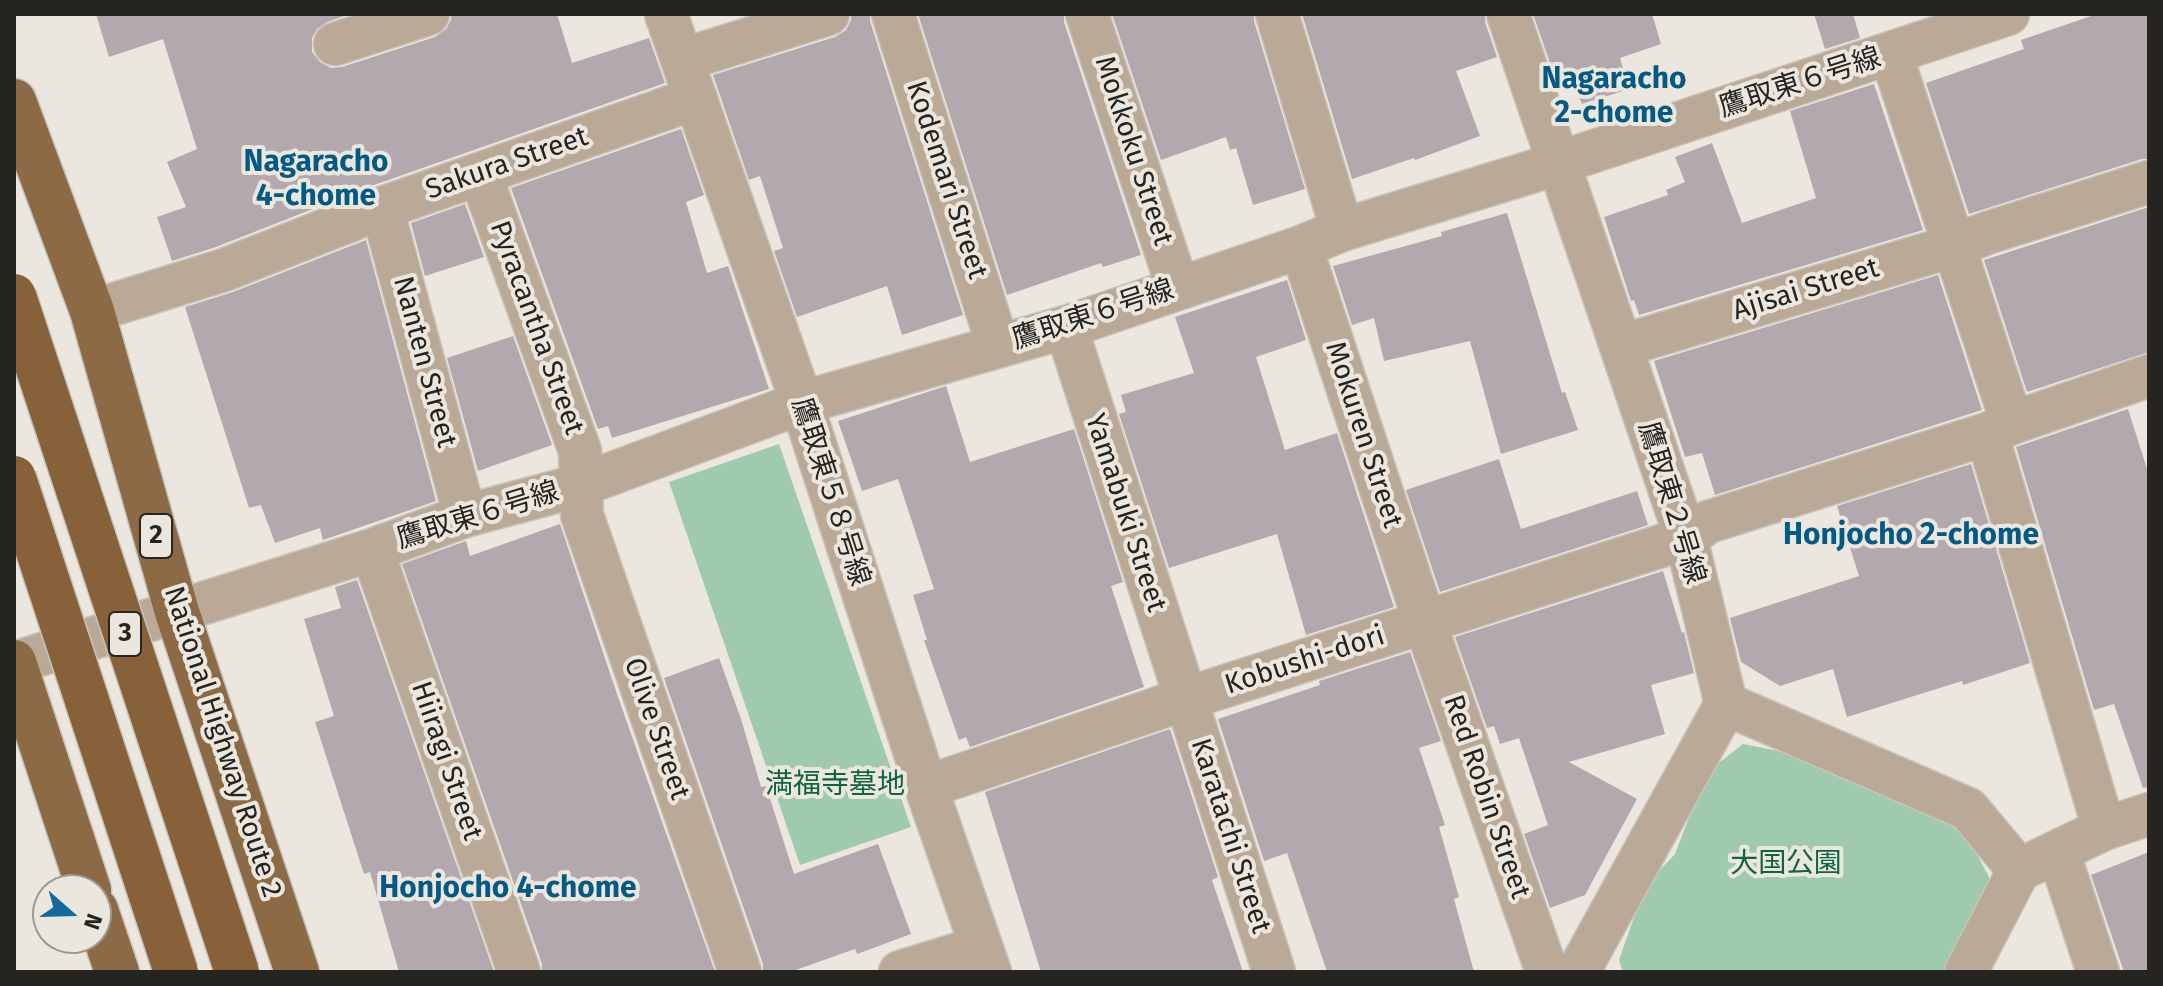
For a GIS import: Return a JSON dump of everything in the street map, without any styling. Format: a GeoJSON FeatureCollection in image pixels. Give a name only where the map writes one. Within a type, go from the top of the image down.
{"type":"FeatureCollection","features":[{"type":"Feature","properties":{"kind":"highway","name":"National Highway Route 2"},"geometry":{"type":"LineString","coordinates":[[14,101],[92,311],[177,612],[297,972]]}},
{"type":"Feature","properties":{"kind":"highway","name":"3"},"geometry":{"type":"LineString","coordinates":[[14,296],[237,972]]}},
{"type":"Feature","properties":{"kind":"highway","name":"3"},"geometry":{"type":"LineString","coordinates":[[14,478],[176,972]]}},
{"type":"Feature","properties":{"kind":"highway"},"geometry":{"type":"LineString","coordinates":[[14,663],[84,874]]}},
{"type":"Feature","properties":{"kind":"street"},"geometry":{"type":"LineString","coordinates":[[335,44],[428,14]]}},
{"type":"Feature","properties":{"kind":"street","name":"鷹取東５８号線"},"geometry":{"type":"LineString","coordinates":[[666,14],[801,403],[985,959]]}},
{"type":"Feature","properties":{"kind":"street"},"geometry":{"type":"LineString","coordinates":[[682,60],[828,14]]}},
{"type":"Feature","properties":{"kind":"street","name":"Kodemari Street"},"geometry":{"type":"LineString","coordinates":[[893,14],[998,346]]}},
{"type":"Feature","properties":{"kind":"street","name":"Mokkoku Street"},"geometry":{"type":"LineString","coordinates":[[1087,14],[1178,288]]}},
{"type":"Feature","properties":{"kind":"street"},"geometry":{"type":"LineString","coordinates":[[1277,14],[1342,230]]}},
{"type":"Feature","properties":{"kind":"street","name":"鷹取東２号線"},"geometry":{"type":"LineString","coordinates":[[1508,14],[1686,538],[1726,704]]}},
{"type":"Feature","properties":{"kind":"street","name":"鷹取東６号線"},"geometry":{"type":"LineString","coordinates":[[14,663],[372,550],[465,516],[581,485],[801,403],[1066,327],[1301,247],[1342,230],[1559,163],[2008,14]]}},
{"type":"Feature","properties":{"kind":"street"},"geometry":{"type":"LineString","coordinates":[[1891,54],[1971,239],[2000,428],[2104,829]]}},
{"type":"Feature","properties":{"kind":"street","name":"Sakura Street"},"geometry":{"type":"LineString","coordinates":[[92,311],[224,270],[382,208],[696,98]]}},
{"type":"Feature","properties":{"kind":"street","name":"Pyracantha Street"},"geometry":{"type":"LineString","coordinates":[[480,174],[580,451],[581,485]]}},
{"type":"Feature","properties":{"kind":"street","name":"Ajisai Street"},"geometry":{"type":"LineString","coordinates":[[1621,346],[2149,182]]}},
{"type":"Feature","properties":{"kind":"street","name":"Nanten Street"},"geometry":{"type":"LineString","coordinates":[[382,208],[465,516]]}},
{"type":"Feature","properties":{"kind":"street","name":"Mokuren Street"},"geometry":{"type":"LineString","coordinates":[[1301,247],[1425,623]]}},
{"type":"Feature","properties":{"kind":"street","name":"Yamabuki Street"},"geometry":{"type":"LineString","coordinates":[[1066,327],[1185,699]]}},
{"type":"Feature","properties":{"kind":"street","name":"Kobushi-dori"},"geometry":{"type":"LineString","coordinates":[[926,787],[1185,699],[1686,538],[1708,522],[2000,428],[2149,376]]}},
{"type":"Feature","properties":{"kind":"street","name":"Olive Street"},"geometry":{"type":"LineString","coordinates":[[581,485],[582,515],[740,972]]}},
{"type":"Feature","properties":{"kind":"street","name":"Hiiragi Street"},"geometry":{"type":"LineString","coordinates":[[372,550],[519,972]]}},
{"type":"Feature","properties":{"kind":"street","name":"Red Robin Street"},"geometry":{"type":"LineString","coordinates":[[1425,623],[1547,972]]}},
{"type":"Feature","properties":{"kind":"street","name":"Karatachi Street"},"geometry":{"type":"LineString","coordinates":[[1185,699],[1274,972]]}},
{"type":"Feature","properties":{"kind":"street"},"geometry":{"type":"LineString","coordinates":[[1578,972],[1726,704],[1968,809],[2019,870]]}},
{"type":"Feature","properties":{"kind":"street"},"geometry":{"type":"LineString","coordinates":[[1966,972],[2019,870],[2104,829],[2149,814]]}},
{"type":"Feature","properties":{"kind":"street"},"geometry":{"type":"LineString","coordinates":[[2058,851],[2098,972]]}},
{"type":"Feature","properties":{"kind":"street"},"geometry":{"type":"LineString","coordinates":[[900,972],[985,959]]}},
{"type":"Feature","properties":{"kind":"green space","name":"満福寺墓地"},"geometry":{"type":"Polygon","coordinates":[[[779,444],[911,827],[800,865],[669,482],[779,444]]]}},
{"type":"Feature","properties":{"kind":"green space","name":"大国公園"},"geometry":{"type":"Polygon","coordinates":[[[1743,744],[1810,757],[1963,827],[1993,885],[1949,972],[1623,972],[1619,960],[1645,886],[1675,854],[1706,773],[1743,744]]]}},
{"type":"Feature","properties":{"kind":"building"},"geometry":{"type":"Polygon","coordinates":[[[96,14],[350,14],[327,22],[317,29],[312,38],[312,52],[320,62],[331,68],[435,37],[446,29],[451,14],[557,14],[572,63],[649,38],[665,83],[374,185],[172,261],[157,217],[186,207],[167,162],[197,149],[163,39],[109,57],[96,14]]]}},
{"type":"Feature","properties":{"kind":"building"},"geometry":{"type":"Polygon","coordinates":[[[851,14],[870,14],[963,315],[902,335],[887,286],[797,317],[774,251],[783,248],[760,176],[749,180],[713,75],[835,37],[846,30],[851,14]]]}},
{"type":"Feature","properties":{"kind":"building"},"geometry":{"type":"Polygon","coordinates":[[[918,14],[1064,14],[1064,22],[1141,255],[1103,267],[1101,263],[1007,295],[918,14]]]}},
{"type":"Feature","properties":{"kind":"building"},"geometry":{"type":"Polygon","coordinates":[[[1112,14],[1254,14],[1305,189],[1253,205],[1236,148],[1230,150],[1226,137],[1161,160],[1112,14]]]}},
{"type":"Feature","properties":{"kind":"building"},"geometry":{"type":"Polygon","coordinates":[[[1302,14],[1485,14],[1497,57],[1456,71],[1480,136],[1352,179],[1302,14]]]}},
{"type":"Feature","properties":{"kind":"building"},"geometry":{"type":"Polygon","coordinates":[[[1533,14],[1652,14],[1661,44],[1620,58],[1629,89],[1582,104],[1573,81],[1558,86],[1533,14]]]}},
{"type":"Feature","properties":{"kind":"building"},"geometry":{"type":"Polygon","coordinates":[[[1814,14],[1853,14],[1860,38],[1825,49],[1814,14]]]}},
{"type":"Feature","properties":{"kind":"building"},"geometry":{"type":"Polygon","coordinates":[[[2097,14],[2149,14],[2149,159],[1969,214],[1926,83],[2024,49],[2021,40],[2097,14]]]}},
{"type":"Feature","properties":{"kind":"building"},"geometry":{"type":"Polygon","coordinates":[[[1874,84],[1923,230],[1639,315],[1634,300],[1631,301],[1604,217],[1668,195],[1666,190],[1685,182],[1675,157],[1712,143],[1742,223],[1816,198],[1790,111],[1874,84]]]}},
{"type":"Feature","properties":{"kind":"building"},"geometry":{"type":"Polygon","coordinates":[[[681,129],[704,195],[686,202],[707,273],[728,266],[769,389],[612,438],[608,426],[598,429],[511,188],[681,129]]]}},
{"type":"Feature","properties":{"kind":"building"},"geometry":{"type":"Polygon","coordinates":[[[465,204],[484,257],[425,276],[411,223],[465,204]]]}},
{"type":"Feature","properties":{"kind":"building"},"geometry":{"type":"Polygon","coordinates":[[[2149,207],[2149,352],[2027,392],[1984,260],[2149,207]]]}},
{"type":"Feature","properties":{"kind":"building"},"geometry":{"type":"Polygon","coordinates":[[[1507,213],[1562,393],[1565,392],[1578,430],[1501,454],[1470,341],[1384,361],[1374,318],[1352,325],[1333,266],[1442,236],[1441,232],[1507,213]]]}},
{"type":"Feature","properties":{"kind":"building"},"geometry":{"type":"Polygon","coordinates":[[[366,240],[436,501],[323,540],[320,528],[275,543],[261,505],[249,508],[185,307],[233,292],[366,240]]]}},
{"type":"Feature","properties":{"kind":"building"},"geometry":{"type":"Polygon","coordinates":[[[1938,275],[1982,410],[1715,495],[1702,453],[1685,457],[1654,361],[1938,275]]]}},
{"type":"Feature","properties":{"kind":"building"},"geometry":{"type":"Polygon","coordinates":[[[1287,280],[1306,340],[1256,357],[1285,450],[1337,433],[1394,607],[1306,635],[1277,534],[1169,568],[1119,414],[1126,412],[1121,395],[1194,373],[1175,317],[1287,280]]]}},
{"type":"Feature","properties":{"kind":"building"},"geometry":{"type":"Polygon","coordinates":[[[513,336],[552,445],[478,471],[447,358],[513,336]]]}},
{"type":"Feature","properties":{"kind":"building"},"geometry":{"type":"Polygon","coordinates":[[[946,386],[970,462],[1074,429],[1123,582],[1111,586],[1144,687],[970,747],[966,737],[959,740],[924,640],[927,640],[913,595],[934,589],[898,479],[862,491],[838,421],[946,386]]]}},
{"type":"Feature","properties":{"kind":"building"},"geometry":{"type":"Polygon","coordinates":[[[2128,409],[2149,475],[2149,787],[2143,788],[2114,704],[2094,710],[2016,447],[2128,409]]]}},
{"type":"Feature","properties":{"kind":"building"},"geometry":{"type":"Polygon","coordinates":[[[1499,459],[1521,529],[1637,491],[1648,525],[1440,592],[1406,490],[1499,459]]]}},
{"type":"Feature","properties":{"kind":"building"},"geometry":{"type":"Polygon","coordinates":[[[1971,464],[2030,663],[1847,717],[1833,669],[1780,686],[1741,662],[1730,618],[1859,576],[1837,506],[1971,464]]]}},
{"type":"Feature","properties":{"kind":"building"},"geometry":{"type":"Polygon","coordinates":[[[560,524],[715,972],[542,972],[542,964],[402,564],[466,541],[470,556],[560,524]]]}},
{"type":"Feature","properties":{"kind":"building"},"geometry":{"type":"Polygon","coordinates":[[[1663,571],[1694,673],[1651,685],[1665,734],[1569,762],[1637,799],[1585,895],[1550,908],[1524,834],[1548,825],[1519,738],[1500,744],[1494,726],[1487,728],[1455,637],[1663,571]]]}},
{"type":"Feature","properties":{"kind":"building"},"geometry":{"type":"Polygon","coordinates":[[[357,580],[494,972],[399,972],[370,872],[364,874],[315,722],[334,716],[304,619],[341,608],[335,587],[357,580]]]}},
{"type":"Feature","properties":{"kind":"building"},"geometry":{"type":"Polygon","coordinates":[[[1410,652],[1441,741],[1419,748],[1445,825],[1439,827],[1459,897],[1454,899],[1474,972],[1327,972],[1287,853],[1264,861],[1218,719],[1320,685],[1319,681],[1410,652]]]}},
{"type":"Feature","properties":{"kind":"building"},"geometry":{"type":"Polygon","coordinates":[[[719,658],[761,787],[766,786],[794,874],[878,844],[911,934],[857,954],[855,949],[790,972],[763,972],[763,964],[664,678],[719,658]]]}},
{"type":"Feature","properties":{"kind":"building"},"geometry":{"type":"Polygon","coordinates":[[[1170,729],[1218,877],[1212,880],[1243,972],[1041,972],[985,792],[1170,729]]]}},
{"type":"Feature","properties":{"kind":"building"},"geometry":{"type":"Polygon","coordinates":[[[2149,852],[2149,972],[2124,972],[2091,875],[2149,852]]]}},
{"type":"Feature","properties":{"kind":"district","name":"Nagaracho 2-chome"},"geometry":{"type":"Point","coordinates":[1614,97]}},
{"type":"Feature","properties":{"kind":"district","name":"Nagaracho 4-chome"},"geometry":{"type":"Point","coordinates":[316,180]}},
{"type":"Feature","properties":{"kind":"district","name":"Honjocho 2-chome"},"geometry":{"type":"Point","coordinates":[1911,536]}},
{"type":"Feature","properties":{"kind":"district","name":"Honjocho 4-chome"},"geometry":{"type":"Point","coordinates":[508,889]}}]}
